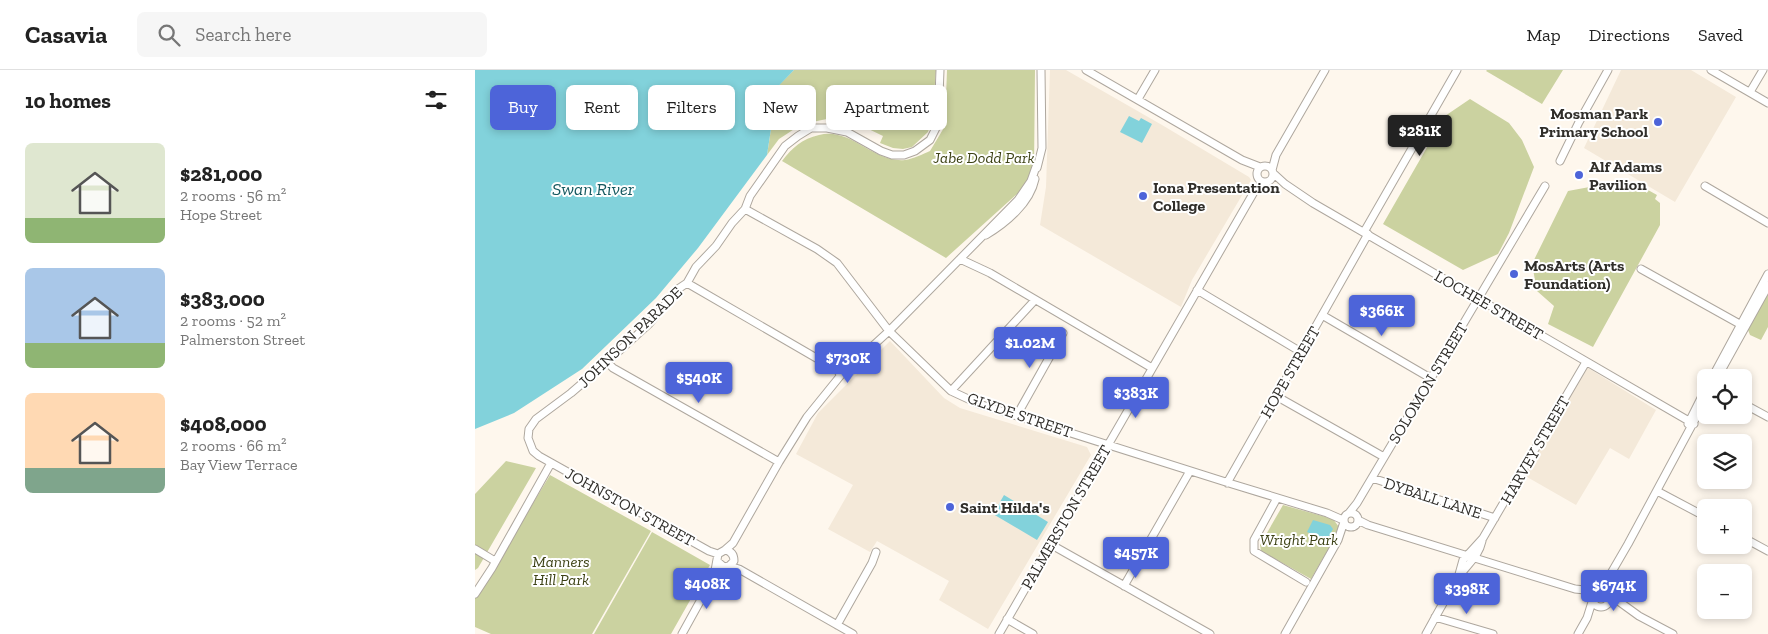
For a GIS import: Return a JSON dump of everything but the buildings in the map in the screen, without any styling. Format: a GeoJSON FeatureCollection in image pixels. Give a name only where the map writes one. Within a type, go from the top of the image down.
{"type":"FeatureCollection","features":[{"type":"Feature","properties":{"kind":"street","name":"JOHNSON PARADE"},"geometry":{"type":"LineString","coordinates":[[551,463],[533,451],[528,438],[529,429],[535,419],[571,393],[607,362],[649,324],[678,289],[687,283],[696,266],[716,246],[732,223],[745,209],[749,196],[785,146],[811,128],[836,129],[847,132],[892,155],[904,155],[915,151],[925,145],[933,134],[938,122],[940,70]]}},
{"type":"Feature","properties":{"kind":"street"},"geometry":{"type":"LineString","coordinates":[[682,634],[713,576],[724,561],[807,416],[841,375],[889,331],[980,240],[1018,200],[1031,181],[1042,148],[1041,70]]}},
{"type":"Feature","properties":{"kind":"street","name":"LOCHEE STREET"},"geometry":{"type":"LineString","coordinates":[[1086,70],[1264,174],[1285,184],[1477,299],[1691,423]]}},
{"type":"Feature","properties":{"kind":"street"},"geometry":{"type":"LineString","coordinates":[[1138,100],[1155,70]]}},
{"type":"Feature","properties":{"kind":"street"},"geometry":{"type":"LineString","coordinates":[[1264,174],[1325,70]]}},
{"type":"Feature","properties":{"kind":"street","name":"HOPE STREET"},"geometry":{"type":"LineString","coordinates":[[1227,483],[1457,70]]}},
{"type":"Feature","properties":{"kind":"street"},"geometry":{"type":"LineString","coordinates":[[1560,161],[1608,70]]}},
{"type":"Feature","properties":{"kind":"street"},"geometry":{"type":"LineString","coordinates":[[1711,70],[1768,103]]}},
{"type":"Feature","properties":{"kind":"street"},"geometry":{"type":"LineString","coordinates":[[1750,92],[1763,70]]}},
{"type":"Feature","properties":{"kind":"street","name":"PALMERSTON STREET"},"geometry":{"type":"LineString","coordinates":[[999,634],[1264,174]]}},
{"type":"Feature","properties":{"kind":"street","name":"SOLOMON STREET"},"geometry":{"type":"LineString","coordinates":[[1285,634],[1350,520],[1357,503],[1545,186]]}},
{"type":"Feature","properties":{"kind":"street"},"geometry":{"type":"LineString","coordinates":[[1705,186],[1768,223]]}},
{"type":"Feature","properties":{"kind":"street","name":"GLYDE STREET"},"geometry":{"type":"LineString","coordinates":[[745,209],[817,249],[837,263],[889,331],[951,391],[979,404],[1227,483],[1575,589],[1596,590],[1608,593]]}},
{"type":"Feature","properties":{"kind":"street"},"geometry":{"type":"LineString","coordinates":[[960,259],[990,273],[1152,368]]}},
{"type":"Feature","properties":{"kind":"street"},"geometry":{"type":"LineString","coordinates":[[1641,269],[1743,326]]}},
{"type":"Feature","properties":{"kind":"street"},"geometry":{"type":"LineString","coordinates":[[1722,369],[1767,281]]}},
{"type":"Feature","properties":{"kind":"street"},"geometry":{"type":"LineString","coordinates":[[687,283],[837,370],[841,375]]}},
{"type":"Feature","properties":{"kind":"street"},"geometry":{"type":"LineString","coordinates":[[1197,290],[1301,352]]}},
{"type":"Feature","properties":{"kind":"street"},"geometry":{"type":"LineString","coordinates":[[951,391],[1035,300]]}},
{"type":"Feature","properties":{"kind":"street"},"geometry":{"type":"LineString","coordinates":[[1322,315],[1432,379]]}},
{"type":"Feature","properties":{"kind":"street"},"geometry":{"type":"LineString","coordinates":[[1717,369],[1743,326]]}},
{"type":"Feature","properties":{"kind":"street"},"geometry":{"type":"LineString","coordinates":[[1017,415],[1063,333]]}},
{"type":"Feature","properties":{"kind":"street"},"geometry":{"type":"LineString","coordinates":[[607,362],[614,368],[779,462]]}},
{"type":"Feature","properties":{"kind":"street","name":"HARVEY STREET"},"geometry":{"type":"LineString","coordinates":[[1457,578],[1463,560],[1483,538],[1586,362]]}},
{"type":"Feature","properties":{"kind":"street"},"geometry":{"type":"LineString","coordinates":[[1276,396],[1384,457]]}},
{"type":"Feature","properties":{"kind":"street"},"geometry":{"type":"LineString","coordinates":[[1752,408],[1768,417]]}},
{"type":"Feature","properties":{"kind":"street"},"geometry":{"type":"LineString","coordinates":[[1691,423],[1697,409]]}},
{"type":"Feature","properties":{"kind":"street"},"geometry":{"type":"LineString","coordinates":[[1579,634],[1587,618],[1591,600],[1596,590],[1610,575],[1657,491],[1658,482],[1697,413]]}},
{"type":"Feature","properties":{"kind":"street"},"geometry":{"type":"LineString","coordinates":[[475,594],[551,463]]}},
{"type":"Feature","properties":{"kind":"street","name":"JOHNSTON STREET"},"geometry":{"type":"LineString","coordinates":[[551,463],[724,561]]}},
{"type":"Feature","properties":{"kind":"street"},"geometry":{"type":"LineString","coordinates":[[1124,586],[1190,471]]}},
{"type":"Feature","properties":{"kind":"street","name":"DYBALL LANE"},"geometry":{"type":"LineString","coordinates":[[1372,478],[1495,518]]}},
{"type":"Feature","properties":{"kind":"street"},"geometry":{"type":"LineString","coordinates":[[1657,491],[1697,512]]}},
{"type":"Feature","properties":{"kind":"street"},"geometry":{"type":"LineString","coordinates":[[1277,498],[1254,540],[1254,551],[1306,582]]}},
{"type":"Feature","properties":{"kind":"street","name":"HARVEY STREET"},"geometry":{"type":"LineString","coordinates":[[1426,634],[1457,578],[1480,549],[1483,538]]}},
{"type":"Feature","properties":{"kind":"street"},"geometry":{"type":"LineString","coordinates":[[1752,542],[1768,550]]}},
{"type":"Feature","properties":{"kind":"street"},"geometry":{"type":"LineString","coordinates":[[724,561],[725,550],[733,543]]}},
{"type":"Feature","properties":{"kind":"street"},"geometry":{"type":"LineString","coordinates":[[1050,544],[1210,634]]}},
{"type":"Feature","properties":{"kind":"street"},"geometry":{"type":"LineString","coordinates":[[475,549],[495,561]]}},
{"type":"Feature","properties":{"kind":"street"},"geometry":{"type":"LineString","coordinates":[[837,625],[872,563],[875,552]]}},
{"type":"Feature","properties":{"kind":"street"},"geometry":{"type":"LineString","coordinates":[[475,585],[495,561]]}},
{"type":"Feature","properties":{"kind":"street"},"geometry":{"type":"LineString","coordinates":[[724,561],[853,634]]}},
{"type":"Feature","properties":{"kind":"street"},"geometry":{"type":"LineString","coordinates":[[1609,604],[1610,575]]}},
{"type":"Feature","properties":{"kind":"street","name":"GLYDE STREET"},"geometry":{"type":"LineString","coordinates":[[1575,589],[1599,607]]}},
{"type":"Feature","properties":{"kind":"street"},"geometry":{"type":"LineString","coordinates":[[1608,593],[1631,611],[1673,634]]}},
{"type":"Feature","properties":{"kind":"street"},"geometry":{"type":"LineString","coordinates":[[1587,618],[1599,607],[1609,604],[1631,611]]}},
{"type":"Feature","properties":{"kind":"street"},"geometry":{"type":"LineString","coordinates":[[1435,617],[1493,634]]}},
{"type":"Feature","properties":{"kind":"street"},"geometry":{"type":"LineString","coordinates":[[1007,619],[1033,634]]}},
{"type":"Feature","properties":{"kind":"shaded area","name":"Iona Presentation College"},"geometry":{"type":"Polygon","coordinates":[[[1050,70],[1066,70],[1162,125],[1249,177],[1251,180],[1192,280],[1181,307],[1040,225],[1046,187],[1050,70]]]}},
{"type":"Feature","properties":{"kind":"shaded area","name":"Mosman Park Primary School"},"geometry":{"type":"Polygon","coordinates":[[[1621,70],[1691,70],[1736,97],[1675,202],[1584,148],[1621,70]]]}},
{"type":"Feature","properties":{"kind":"shaded area","name":"Saint Hilda's"},"geometry":{"type":"Polygon","coordinates":[[[890,341],[944,398],[960,408],[1087,447],[1091,455],[988,629],[939,600],[949,581],[877,541],[870,552],[828,529],[853,485],[796,454],[818,413],[890,341]]]}},
{"type":"Feature","properties":{"kind":"shaded area"},"geometry":{"type":"Polygon","coordinates":[[[1585,366],[1656,410],[1629,459],[1610,448],[1576,505],[1522,474],[1585,366]]]}},
{"type":"Feature","properties":{"kind":"green space"},"geometry":{"type":"Polygon","coordinates":[[[794,70],[936,70],[935,85],[826,85],[826,119],[816,121],[816,85],[779,85],[794,70]]]}},
{"type":"Feature","properties":{"kind":"green space","name":"Jabe Dodd Park"},"geometry":{"type":"Polygon","coordinates":[[[947,70],[1035,70],[1034,169],[1027,185],[946,258],[782,161],[803,141],[819,135],[831,134],[852,140],[872,151],[893,159],[905,160],[930,151],[943,130],[947,130],[947,70]]]}},
{"type":"Feature","properties":{"kind":"green space"},"geometry":{"type":"Polygon","coordinates":[[[1487,70],[1563,70],[1542,104],[1487,70]]]}},
{"type":"Feature","properties":{"kind":"green space"},"geometry":{"type":"Polygon","coordinates":[[[1470,99],[1509,123],[1522,140],[1534,167],[1509,233],[1498,254],[1463,270],[1383,224],[1445,116],[1470,99]]]}},
{"type":"Feature","properties":{"kind":"green space"},"geometry":{"type":"Polygon","coordinates":[[[771,130],[793,130],[779,139],[767,155],[771,130]]]}},
{"type":"Feature","properties":{"kind":"green space"},"geometry":{"type":"Polygon","coordinates":[[[871,130],[929,130],[912,147],[903,149],[893,148],[880,143],[883,136],[871,130]]]}},
{"type":"Feature","properties":{"kind":"green space"},"geometry":{"type":"Polygon","coordinates":[[[1619,180],[1639,187],[1647,193],[1648,190],[1657,195],[1655,199],[1660,203],[1660,225],[1593,347],[1548,324],[1554,306],[1537,291],[1532,264],[1568,191],[1619,180]]]}},
{"type":"Feature","properties":{"kind":"green space"},"geometry":{"type":"Polygon","coordinates":[[[1768,293],[1768,327],[1761,340],[1750,335],[1748,330],[1768,293]]]}},
{"type":"Feature","properties":{"kind":"green space"},"geometry":{"type":"Polygon","coordinates":[[[506,461],[536,468],[478,568],[475,570],[475,494],[506,461]]]}},
{"type":"Feature","properties":{"kind":"green space","name":"Manners Hill Park"},"geometry":{"type":"Polygon","coordinates":[[[550,475],[651,531],[592,634],[491,634],[475,627],[475,597],[550,475]]]}},
{"type":"Feature","properties":{"kind":"green space","name":"Wright Park"},"geometry":{"type":"Polygon","coordinates":[[[1283,505],[1333,519],[1339,527],[1337,534],[1311,579],[1261,551],[1260,545],[1283,505]]]}},
{"type":"Feature","properties":{"kind":"green space"},"geometry":{"type":"Polygon","coordinates":[[[652,532],[710,565],[671,634],[594,634],[652,532]]]}},
{"type":"Feature","properties":{"kind":"water","name":"Swan River"},"geometry":{"type":"Polygon","coordinates":[[[475,70],[794,70],[779,85],[745,85],[745,130],[771,130],[767,155],[698,248],[656,298],[582,369],[514,413],[475,429],[475,70]]]}},
{"type":"Feature","properties":{"kind":"water"},"geometry":{"type":"Polygon","coordinates":[[[1129,116],[1139,121],[1141,118],[1152,124],[1142,143],[1120,132],[1129,116]]]}},
{"type":"Feature","properties":{"kind":"water"},"geometry":{"type":"Polygon","coordinates":[[[1004,495],[1048,522],[1037,540],[993,514],[1004,495]]]}},
{"type":"Feature","properties":{"kind":"water"},"geometry":{"type":"Polygon","coordinates":[[[1313,520],[1330,525],[1333,529],[1327,540],[1307,532],[1313,520]]]}},
{"type":"Feature","properties":{"kind":"place","name":"Mosman Park Primary School"},"geometry":{"type":"Point","coordinates":[1658,122]}},
{"type":"Feature","properties":{"kind":"place","name":"Alf Adams Pavilion"},"geometry":{"type":"Point","coordinates":[1579,175]}},
{"type":"Feature","properties":{"kind":"place","name":"Iona Presentation College"},"geometry":{"type":"Point","coordinates":[1143,196]}},
{"type":"Feature","properties":{"kind":"place","name":"MosArts (Arts Foundation)"},"geometry":{"type":"Point","coordinates":[1514,274]}},
{"type":"Feature","properties":{"kind":"place","name":"Saint Hilda's"},"geometry":{"type":"Point","coordinates":[950,507]}}]}
